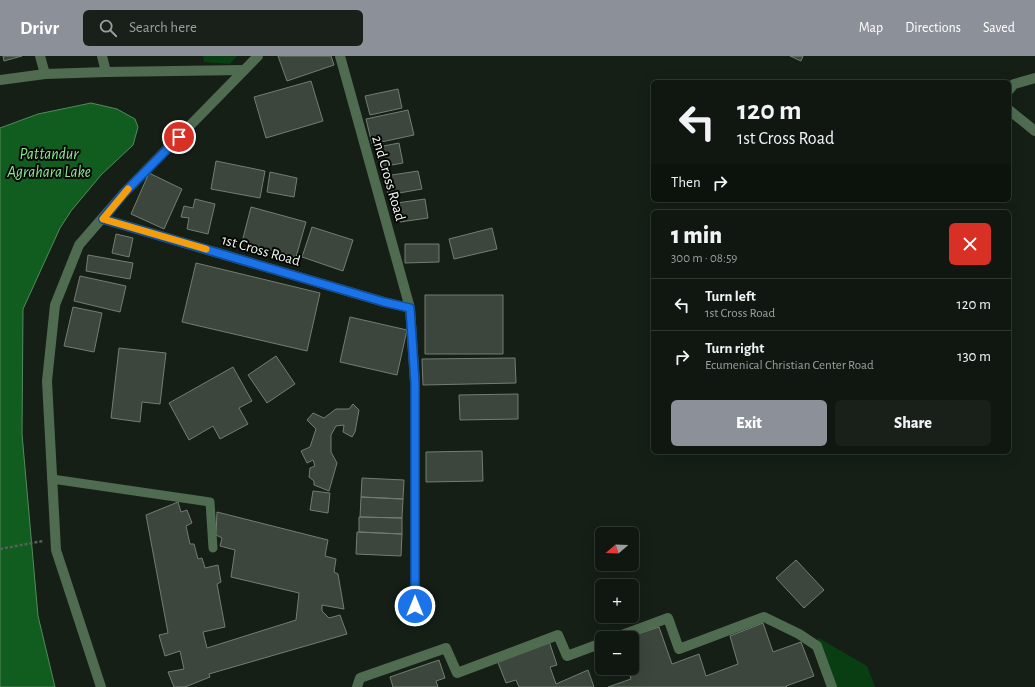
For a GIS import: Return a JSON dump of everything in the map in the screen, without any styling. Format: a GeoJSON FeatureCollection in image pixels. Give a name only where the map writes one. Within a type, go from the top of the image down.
{"type":"FeatureCollection","features":[{"type":"Feature","properties":{"kind":"street"},"geometry":{"type":"LineString","coordinates":[[40,56],[45,74]]}},
{"type":"Feature","properties":{"kind":"street"},"geometry":{"type":"LineString","coordinates":[[102,56],[106,72]]}},
{"type":"Feature","properties":{"kind":"street"},"geometry":{"type":"LineString","coordinates":[[101,687],[56,550],[47,380],[55,305],[79,245],[124,193],[258,56]]}},
{"type":"Feature","properties":{"kind":"street","name":"2nd Cross Road"},"geometry":{"type":"LineString","coordinates":[[340,56],[410,308],[415,383],[415,622]]}},
{"type":"Feature","properties":{"kind":"street"},"geometry":{"type":"LineString","coordinates":[[0,80],[45,74],[244,70]]}},
{"type":"Feature","properties":{"kind":"street"},"geometry":{"type":"LineString","coordinates":[[1011,88],[1014,84],[1035,78]]}},
{"type":"Feature","properties":{"kind":"street"},"geometry":{"type":"LineString","coordinates":[[1011,112],[1035,131]]}},
{"type":"Feature","properties":{"kind":"street","name":"1st Cross Road"},"geometry":{"type":"LineString","coordinates":[[103,219],[384,302],[410,308]]}},
{"type":"Feature","properties":{"kind":"street"},"geometry":{"type":"LineString","coordinates":[[633,631],[668,618],[679,649],[764,617],[799,634],[817,646],[832,687]]}},
{"type":"Feature","properties":{"kind":"street"},"geometry":{"type":"LineString","coordinates":[[358,687],[360,678],[446,648],[456,673],[558,635],[567,656],[595,646]]}},
{"type":"Feature","properties":{"kind":"lane"},"geometry":{"type":"LineString","coordinates":[[52,479],[210,502],[213,548]]}},
{"type":"Feature","properties":{"kind":"path"},"geometry":{"type":"LineString","coordinates":[[0,549],[55,539]]}},
{"type":"Feature","properties":{"kind":"shaded area"},"geometry":{"type":"Polygon","coordinates":[[[203,56],[237,56],[230,64],[204,62],[203,56]]]}},
{"type":"Feature","properties":{"kind":"shaded area"},"geometry":{"type":"Polygon","coordinates":[[[817,637],[867,666],[875,687],[835,687],[817,637]]]}},
{"type":"Feature","properties":{"kind":"water","name":"Pattandur Agrahara Lake"},"geometry":{"type":"Polygon","coordinates":[[[91,103],[117,109],[135,119],[138,127],[133,145],[101,175],[71,211],[60,228],[23,309],[22,434],[38,616],[55,687],[0,687],[0,128],[38,114],[91,103]]]}},
{"type":"Feature","properties":{"kind":"building"},"geometry":{"type":"Polygon","coordinates":[[[3,56],[22,56],[4,61],[3,56]]]}},
{"type":"Feature","properties":{"kind":"building"},"geometry":{"type":"Polygon","coordinates":[[[278,56],[331,56],[334,65],[287,81],[278,56]]]}},
{"type":"Feature","properties":{"kind":"building"},"geometry":{"type":"Polygon","coordinates":[[[790,56],[803,56],[801,61],[790,56]]]}},
{"type":"Feature","properties":{"kind":"building"},"geometry":{"type":"Polygon","coordinates":[[[311,81],[323,121],[266,138],[254,97],[311,81]]]}},
{"type":"Feature","properties":{"kind":"building"},"geometry":{"type":"Polygon","coordinates":[[[398,89],[402,108],[370,115],[365,96],[398,89]]]}},
{"type":"Feature","properties":{"kind":"building"},"geometry":{"type":"Polygon","coordinates":[[[408,110],[414,135],[372,144],[366,119],[408,110]]]}},
{"type":"Feature","properties":{"kind":"building"},"geometry":{"type":"Polygon","coordinates":[[[399,143],[403,163],[381,167],[378,147],[399,143]]]}},
{"type":"Feature","properties":{"kind":"building"},"geometry":{"type":"Polygon","coordinates":[[[216,161],[265,171],[260,198],[211,189],[216,161]]]}},
{"type":"Feature","properties":{"kind":"building"},"geometry":{"type":"Polygon","coordinates":[[[418,171],[422,189],[388,195],[385,176],[418,171]]]}},
{"type":"Feature","properties":{"kind":"building"},"geometry":{"type":"Polygon","coordinates":[[[270,172],[297,178],[294,197],[267,192],[270,172]]]}},
{"type":"Feature","properties":{"kind":"building"},"geometry":{"type":"Polygon","coordinates":[[[149,173],[182,189],[164,229],[131,214],[149,173]]]}},
{"type":"Feature","properties":{"kind":"building"},"geometry":{"type":"Polygon","coordinates":[[[195,199],[215,204],[208,234],[187,229],[189,218],[181,217],[184,206],[193,208],[195,199]]]}},
{"type":"Feature","properties":{"kind":"building"},"geometry":{"type":"Polygon","coordinates":[[[425,199],[428,218],[400,222],[397,203],[425,199]]]}},
{"type":"Feature","properties":{"kind":"building"},"geometry":{"type":"Polygon","coordinates":[[[251,207],[306,222],[296,257],[242,242],[251,207]]]}},
{"type":"Feature","properties":{"kind":"building"},"geometry":{"type":"Polygon","coordinates":[[[312,227],[353,240],[343,271],[302,257],[312,227]]]}},
{"type":"Feature","properties":{"kind":"building"},"geometry":{"type":"Polygon","coordinates":[[[492,228],[497,249],[454,259],[449,239],[492,228]]]}},
{"type":"Feature","properties":{"kind":"building"},"geometry":{"type":"Polygon","coordinates":[[[116,234],[133,238],[129,257],[112,253],[116,234]]]}},
{"type":"Feature","properties":{"kind":"building"},"geometry":{"type":"Polygon","coordinates":[[[405,244],[439,244],[439,262],[405,263],[405,244]]]}},
{"type":"Feature","properties":{"kind":"building"},"geometry":{"type":"Polygon","coordinates":[[[88,255],[133,263],[130,279],[86,271],[88,255]]]}},
{"type":"Feature","properties":{"kind":"building"},"geometry":{"type":"Polygon","coordinates":[[[196,263],[320,293],[307,351],[182,322],[196,263]]]}},
{"type":"Feature","properties":{"kind":"building"},"geometry":{"type":"Polygon","coordinates":[[[80,276],[126,286],[120,312],[74,301],[80,276]]]}},
{"type":"Feature","properties":{"kind":"building"},"geometry":{"type":"Polygon","coordinates":[[[425,295],[503,295],[503,354],[425,354],[425,295]]]}},
{"type":"Feature","properties":{"kind":"building"},"geometry":{"type":"Polygon","coordinates":[[[73,307],[102,313],[94,352],[64,346],[73,307]]]}},
{"type":"Feature","properties":{"kind":"building"},"geometry":{"type":"Polygon","coordinates":[[[350,317],[407,330],[397,375],[340,362],[350,317]]]}},
{"type":"Feature","properties":{"kind":"building"},"geometry":{"type":"Polygon","coordinates":[[[119,348],[166,353],[160,404],[142,402],[140,422],[111,418],[119,348]]]}},
{"type":"Feature","properties":{"kind":"building"},"geometry":{"type":"Polygon","coordinates":[[[276,356],[295,384],[267,403],[248,375],[276,356]]]}},
{"type":"Feature","properties":{"kind":"building"},"geometry":{"type":"Polygon","coordinates":[[[515,358],[516,383],[423,385],[422,359],[515,358]]]}},
{"type":"Feature","properties":{"kind":"building"},"geometry":{"type":"Polygon","coordinates":[[[233,367],[252,401],[239,408],[248,424],[220,439],[213,426],[189,440],[169,403],[233,367]]]}},
{"type":"Feature","properties":{"kind":"building"},"geometry":{"type":"Polygon","coordinates":[[[518,394],[518,419],[460,420],[459,395],[518,394]]]}},
{"type":"Feature","properties":{"kind":"building"},"geometry":{"type":"Polygon","coordinates":[[[353,404],[359,410],[355,432],[352,437],[343,432],[344,425],[336,426],[331,435],[331,452],[337,463],[329,491],[314,485],[314,481],[309,477],[310,468],[315,466],[313,460],[307,463],[301,451],[310,447],[316,429],[307,420],[313,413],[324,418],[336,409],[349,409],[353,404]]]}},
{"type":"Feature","properties":{"kind":"building"},"geometry":{"type":"Polygon","coordinates":[[[482,451],[483,481],[426,482],[426,452],[482,451]]]}},
{"type":"Feature","properties":{"kind":"building"},"geometry":{"type":"Polygon","coordinates":[[[362,478],[404,480],[403,499],[361,497],[362,478]]]}},
{"type":"Feature","properties":{"kind":"building"},"geometry":{"type":"Polygon","coordinates":[[[313,491],[330,493],[328,513],[310,510],[313,491]]]}},
{"type":"Feature","properties":{"kind":"building"},"geometry":{"type":"Polygon","coordinates":[[[361,497],[403,499],[402,518],[360,517],[361,497]]]}},
{"type":"Feature","properties":{"kind":"building"},"geometry":{"type":"Polygon","coordinates":[[[178,502],[181,512],[187,510],[192,523],[186,526],[190,544],[194,544],[198,559],[202,558],[205,568],[218,565],[221,582],[217,584],[225,627],[203,632],[207,648],[296,620],[299,593],[231,577],[235,550],[220,546],[222,538],[216,535],[217,512],[328,540],[325,556],[336,559],[334,572],[338,574],[344,609],[322,605],[322,611],[329,618],[340,615],[347,634],[209,674],[210,677],[185,687],[174,687],[168,672],[184,669],[180,651],[165,656],[159,635],[168,633],[146,515],[178,502]]]}},
{"type":"Feature","properties":{"kind":"building"},"geometry":{"type":"Polygon","coordinates":[[[359,517],[402,518],[402,534],[359,532],[359,517]]]}},
{"type":"Feature","properties":{"kind":"building"},"geometry":{"type":"Polygon","coordinates":[[[357,532],[402,534],[401,556],[356,554],[357,532]]]}},
{"type":"Feature","properties":{"kind":"building"},"geometry":{"type":"Polygon","coordinates":[[[796,560],[824,590],[804,608],[776,578],[796,560]]]}},
{"type":"Feature","properties":{"kind":"building"},"geometry":{"type":"Polygon","coordinates":[[[763,623],[773,652],[801,642],[814,676],[786,686],[787,687],[608,687],[631,679],[630,675],[639,675],[639,634],[659,627],[672,664],[699,654],[706,676],[738,664],[730,636],[763,623]]]}},
{"type":"Feature","properties":{"kind":"building"},"geometry":{"type":"Polygon","coordinates":[[[549,641],[557,665],[550,667],[556,684],[588,670],[594,687],[519,687],[516,680],[506,683],[497,660],[549,641]]]}},
{"type":"Feature","properties":{"kind":"building"},"geometry":{"type":"Polygon","coordinates":[[[439,660],[445,678],[436,681],[438,687],[393,687],[390,677],[439,660]]]}},
{"type":"Feature","properties":{"kind":"slow traffic"},"geometry":{"type":"LineString","coordinates":[[128,189],[103,219],[206,249]]}},
{"type":"Feature","properties":{"kind":"route"},"geometry":{"type":"LineString","coordinates":[[179,137],[124,193],[103,219],[384,302],[410,308],[415,383],[415,606]]}}]}
